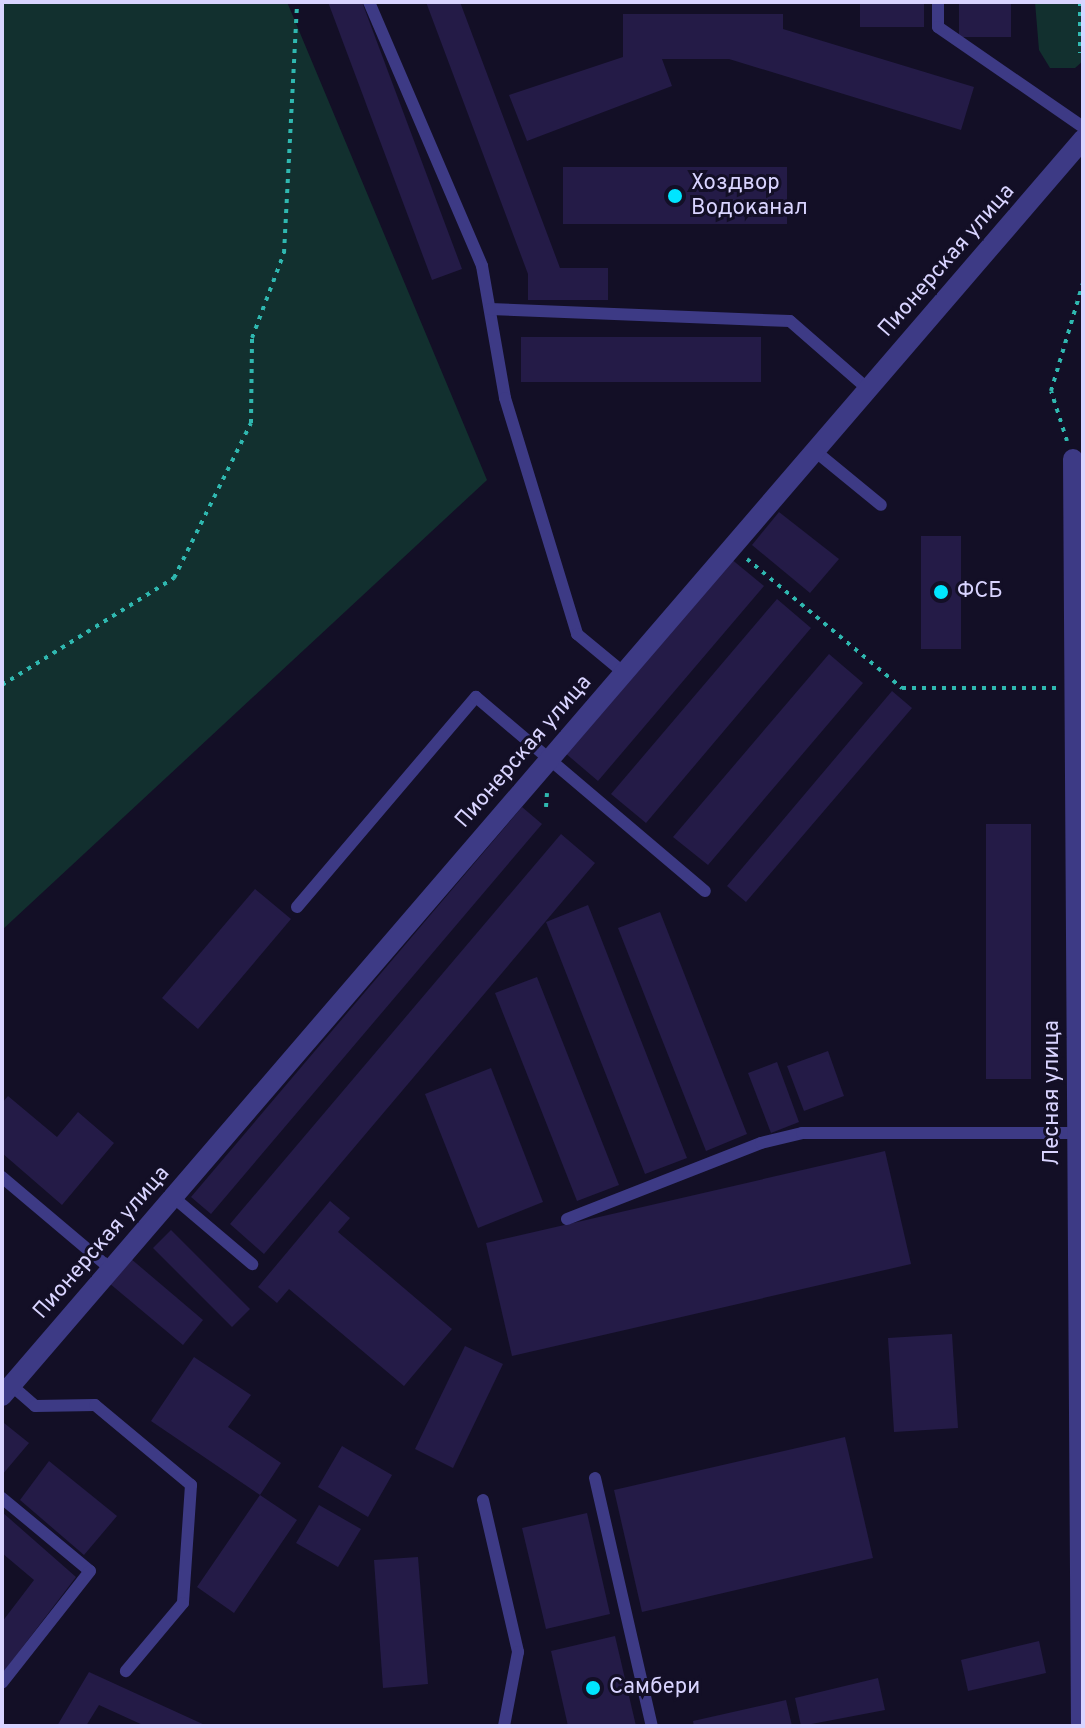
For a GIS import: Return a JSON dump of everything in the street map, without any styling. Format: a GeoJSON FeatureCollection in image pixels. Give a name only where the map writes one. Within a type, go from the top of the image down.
{"type":"FeatureCollection","features":[{"type":"Feature","properties":{"kind":"street","name":"Пионерская улица"},"geometry":{"type":"LineString","coordinates":[[6,1391],[1083,139]]}},
{"type":"Feature","properties":{"kind":"street","name":"Лесная улица"},"geometry":{"type":"LineString","coordinates":[[1073,459],[1079,688],[1081,1726]]}},
{"type":"Feature","properties":{"kind":"lane"},"geometry":{"type":"LineString","coordinates":[[369,2],[482,266],[505,398],[577,634],[624,673]]}},
{"type":"Feature","properties":{"kind":"lane"},"geometry":{"type":"LineString","coordinates":[[938,2],[938,27],[1083,127]]}},
{"type":"Feature","properties":{"kind":"lane"},"geometry":{"type":"LineString","coordinates":[[490,309],[790,321],[868,389]]}},
{"type":"Feature","properties":{"kind":"lane"},"geometry":{"type":"LineString","coordinates":[[815,451],[881,505]]}},
{"type":"Feature","properties":{"kind":"lane"},"geometry":{"type":"LineString","coordinates":[[297,907],[476,697],[705,891]]}},
{"type":"Feature","properties":{"kind":"lane"},"geometry":{"type":"LineString","coordinates":[[567,1219],[761,1143],[802,1133],[1080,1133]]}},
{"type":"Feature","properties":{"kind":"lane"},"geometry":{"type":"LineString","coordinates":[[2,1177],[111,1269]]}},
{"type":"Feature","properties":{"kind":"lane"},"geometry":{"type":"LineString","coordinates":[[173,1197],[252,1264]]}},
{"type":"Feature","properties":{"kind":"lane"},"geometry":{"type":"LineString","coordinates":[[6,1391],[35,1406],[95,1405],[191,1485],[183,1603],[126,1671]]}},
{"type":"Feature","properties":{"kind":"lane"},"geometry":{"type":"LineString","coordinates":[[595,1478],[652,1726]]}},
{"type":"Feature","properties":{"kind":"lane"},"geometry":{"type":"LineString","coordinates":[[2,1498],[90,1571],[2,1683]]}},
{"type":"Feature","properties":{"kind":"lane"},"geometry":{"type":"LineString","coordinates":[[483,1500],[518,1652],[504,1726]]}},
{"type":"Feature","properties":{"kind":"path"},"geometry":{"type":"LineString","coordinates":[[2,685],[174,578],[251,423],[252,338],[284,253],[297,2]]}},
{"type":"Feature","properties":{"kind":"path"},"geometry":{"type":"LineString","coordinates":[[1080,2],[1080,53]]}},
{"type":"Feature","properties":{"kind":"path"},"geometry":{"type":"LineString","coordinates":[[1073,459],[1051,391],[1083,283]]}},
{"type":"Feature","properties":{"kind":"path"},"geometry":{"type":"LineString","coordinates":[[732,548],[902,688],[1079,688]]}},
{"type":"Feature","properties":{"kind":"green space"},"geometry":{"type":"Polygon","coordinates":[[[2,2],[287,2],[487,480],[2,930],[2,2]]]}},
{"type":"Feature","properties":{"kind":"green space"},"geometry":{"type":"Polygon","coordinates":[[[1035,2],[1083,2],[1083,61],[1075,68],[1050,68],[1039,50],[1035,2]]]}},
{"type":"Feature","properties":{"kind":"building"},"geometry":{"type":"Polygon","coordinates":[[[328,2],[362,2],[462,269],[432,280],[328,2]]]}},
{"type":"Feature","properties":{"kind":"building"},"geometry":{"type":"Polygon","coordinates":[[[426,2],[460,2],[560,268],[608,268],[608,300],[528,300],[528,274],[426,2]]]}},
{"type":"Feature","properties":{"kind":"building"},"geometry":{"type":"Polygon","coordinates":[[[860,2],[924,2],[924,27],[860,27],[860,2]]]}},
{"type":"Feature","properties":{"kind":"building"},"geometry":{"type":"Polygon","coordinates":[[[959,2],[1011,2],[1011,37],[959,37],[959,2]]]}},
{"type":"Feature","properties":{"kind":"building"},"geometry":{"type":"Polygon","coordinates":[[[623,14],[783,14],[783,29],[974,87],[961,130],[729,59],[662,59],[672,86],[527,141],[509,95],[623,57],[623,14]]]}},
{"type":"Feature","properties":{"kind":"building","name":"Хоздвор Водоканал"},"geometry":{"type":"Polygon","coordinates":[[[563,167],[787,167],[787,224],[563,224],[563,167]]]}},
{"type":"Feature","properties":{"kind":"building"},"geometry":{"type":"Polygon","coordinates":[[[521,337],[761,337],[761,382],[521,382],[521,337]]]}},
{"type":"Feature","properties":{"kind":"building"},"geometry":{"type":"Polygon","coordinates":[[[779,512],[839,559],[810,593],[752,545],[779,512]]]}},
{"type":"Feature","properties":{"kind":"building","name":"ФСБ"},"geometry":{"type":"Polygon","coordinates":[[[921,536],[961,536],[961,649],[921,649],[921,536]]]}},
{"type":"Feature","properties":{"kind":"building"},"geometry":{"type":"Polygon","coordinates":[[[730,558],[764,586],[598,781],[564,752],[730,558]]]}},
{"type":"Feature","properties":{"kind":"building"},"geometry":{"type":"Polygon","coordinates":[[[777,599],[811,628],[646,823],[611,794],[777,599]]]}},
{"type":"Feature","properties":{"kind":"building"},"geometry":{"type":"Polygon","coordinates":[[[829,654],[863,683],[708,865],[673,837],[829,654]]]}},
{"type":"Feature","properties":{"kind":"building"},"geometry":{"type":"Polygon","coordinates":[[[892,691],[912,708],[746,902],[727,886],[892,691]]]}},
{"type":"Feature","properties":{"kind":"building"},"geometry":{"type":"Polygon","coordinates":[[[522,807],[542,824],[211,1214],[191,1197],[522,807]]]}},
{"type":"Feature","properties":{"kind":"building"},"geometry":{"type":"Polygon","coordinates":[[[986,824],[1031,824],[1031,1079],[986,1079],[986,824]]]}},
{"type":"Feature","properties":{"kind":"building"},"geometry":{"type":"Polygon","coordinates":[[[561,834],[595,863],[264,1254],[230,1224],[561,834]]]}},
{"type":"Feature","properties":{"kind":"building"},"geometry":{"type":"Polygon","coordinates":[[[255,889],[291,919],[198,1029],[162,998],[255,889]]]}},
{"type":"Feature","properties":{"kind":"building"},"geometry":{"type":"Polygon","coordinates":[[[588,905],[687,1158],[645,1174],[546,922],[588,905]]]}},
{"type":"Feature","properties":{"kind":"building"},"geometry":{"type":"Polygon","coordinates":[[[660,912],[747,1134],[706,1151],[618,928],[660,912]]]}},
{"type":"Feature","properties":{"kind":"building"},"geometry":{"type":"Polygon","coordinates":[[[537,977],[619,1185],[577,1201],[495,993],[537,977]]]}},
{"type":"Feature","properties":{"kind":"building"},"geometry":{"type":"Polygon","coordinates":[[[828,1051],[844,1096],[804,1111],[787,1066],[828,1051]]]}},
{"type":"Feature","properties":{"kind":"building"},"geometry":{"type":"Polygon","coordinates":[[[777,1062],[799,1122],[771,1133],[748,1073],[777,1062]]]}},
{"type":"Feature","properties":{"kind":"building"},"geometry":{"type":"Polygon","coordinates":[[[491,1068],[543,1202],[478,1228],[425,1094],[491,1068]]]}},
{"type":"Feature","properties":{"kind":"building"},"geometry":{"type":"Polygon","coordinates":[[[8,1096],[57,1137],[78,1112],[114,1143],[62,1205],[2,1153],[2,1103],[8,1096]]]}},
{"type":"Feature","properties":{"kind":"building"},"geometry":{"type":"Polygon","coordinates":[[[885,1151],[911,1264],[512,1356],[486,1243],[885,1151]]]}},
{"type":"Feature","properties":{"kind":"building"},"geometry":{"type":"Polygon","coordinates":[[[330,1201],[350,1218],[338,1232],[452,1329],[404,1386],[289,1289],[277,1303],[258,1287],[330,1201]]]}},
{"type":"Feature","properties":{"kind":"building"},"geometry":{"type":"Polygon","coordinates":[[[171,1230],[250,1309],[232,1327],[153,1248],[171,1230]]]}},
{"type":"Feature","properties":{"kind":"building"},"geometry":{"type":"Polygon","coordinates":[[[130,1258],[203,1320],[183,1345],[109,1283],[130,1258]]]}},
{"type":"Feature","properties":{"kind":"building"},"geometry":{"type":"Polygon","coordinates":[[[952,1334],[958,1428],[894,1432],[888,1338],[952,1334]]]}},
{"type":"Feature","properties":{"kind":"building"},"geometry":{"type":"Polygon","coordinates":[[[465,1346],[503,1364],[453,1468],[415,1449],[465,1346]]]}},
{"type":"Feature","properties":{"kind":"building"},"geometry":{"type":"Polygon","coordinates":[[[194,1357],[251,1395],[228,1427],[281,1463],[260,1495],[151,1421],[194,1357]]]}},
{"type":"Feature","properties":{"kind":"building"},"geometry":{"type":"Polygon","coordinates":[[[4,1423],[29,1443],[2,1475],[2,1425],[4,1423]]]}},
{"type":"Feature","properties":{"kind":"building"},"geometry":{"type":"Polygon","coordinates":[[[845,1437],[873,1558],[642,1612],[614,1490],[845,1437]]]}},
{"type":"Feature","properties":{"kind":"building"},"geometry":{"type":"Polygon","coordinates":[[[342,1446],[392,1475],[368,1517],[318,1487],[342,1446]]]}},
{"type":"Feature","properties":{"kind":"building"},"geometry":{"type":"Polygon","coordinates":[[[49,1461],[117,1516],[84,1555],[20,1500],[49,1461]]]}},
{"type":"Feature","properties":{"kind":"building"},"geometry":{"type":"Polygon","coordinates":[[[260,1495],[297,1520],[234,1613],[197,1587],[260,1495]]]}},
{"type":"Feature","properties":{"kind":"building"},"geometry":{"type":"Polygon","coordinates":[[[319,1505],[361,1529],[338,1567],[296,1543],[319,1505]]]}},
{"type":"Feature","properties":{"kind":"building"},"geometry":{"type":"Polygon","coordinates":[[[2,1512],[76,1577],[2,1674],[2,1622],[34,1580],[2,1553],[2,1512]]]}},
{"type":"Feature","properties":{"kind":"building"},"geometry":{"type":"Polygon","coordinates":[[[587,1513],[610,1614],[546,1629],[522,1528],[587,1513]]]}},
{"type":"Feature","properties":{"kind":"building"},"geometry":{"type":"Polygon","coordinates":[[[418,1557],[428,1684],[383,1688],[374,1560],[418,1557]]]}},
{"type":"Feature","properties":{"kind":"building","name":"Самбери"},"geometry":{"type":"Polygon","coordinates":[[[615,1636],[636,1726],[568,1726],[551,1651],[615,1636]]]}},
{"type":"Feature","properties":{"kind":"building"},"geometry":{"type":"Polygon","coordinates":[[[1039,1641],[1046,1673],[968,1691],[961,1660],[1039,1641]]]}},
{"type":"Feature","properties":{"kind":"building"},"geometry":{"type":"Polygon","coordinates":[[[89,1672],[207,1726],[145,1726],[99,1705],[86,1726],[57,1726],[89,1672]]]}},
{"type":"Feature","properties":{"kind":"building"},"geometry":{"type":"Polygon","coordinates":[[[878,1678],[885,1710],[801,1726],[795,1698],[878,1678]]]}},
{"type":"Feature","properties":{"kind":"building"},"geometry":{"type":"Polygon","coordinates":[[[786,1700],[792,1726],[694,1726],[693,1721],[786,1700]]]}},
{"type":"Feature","properties":{"kind":"place","name":"Хоздвор Водоканал"},"geometry":{"type":"Point","coordinates":[675,196]}},
{"type":"Feature","properties":{"kind":"place","name":"ФСБ"},"geometry":{"type":"Point","coordinates":[941,592]}},
{"type":"Feature","properties":{"kind":"place","name":"Самбери"},"geometry":{"type":"Point","coordinates":[593,1688]}}]}
